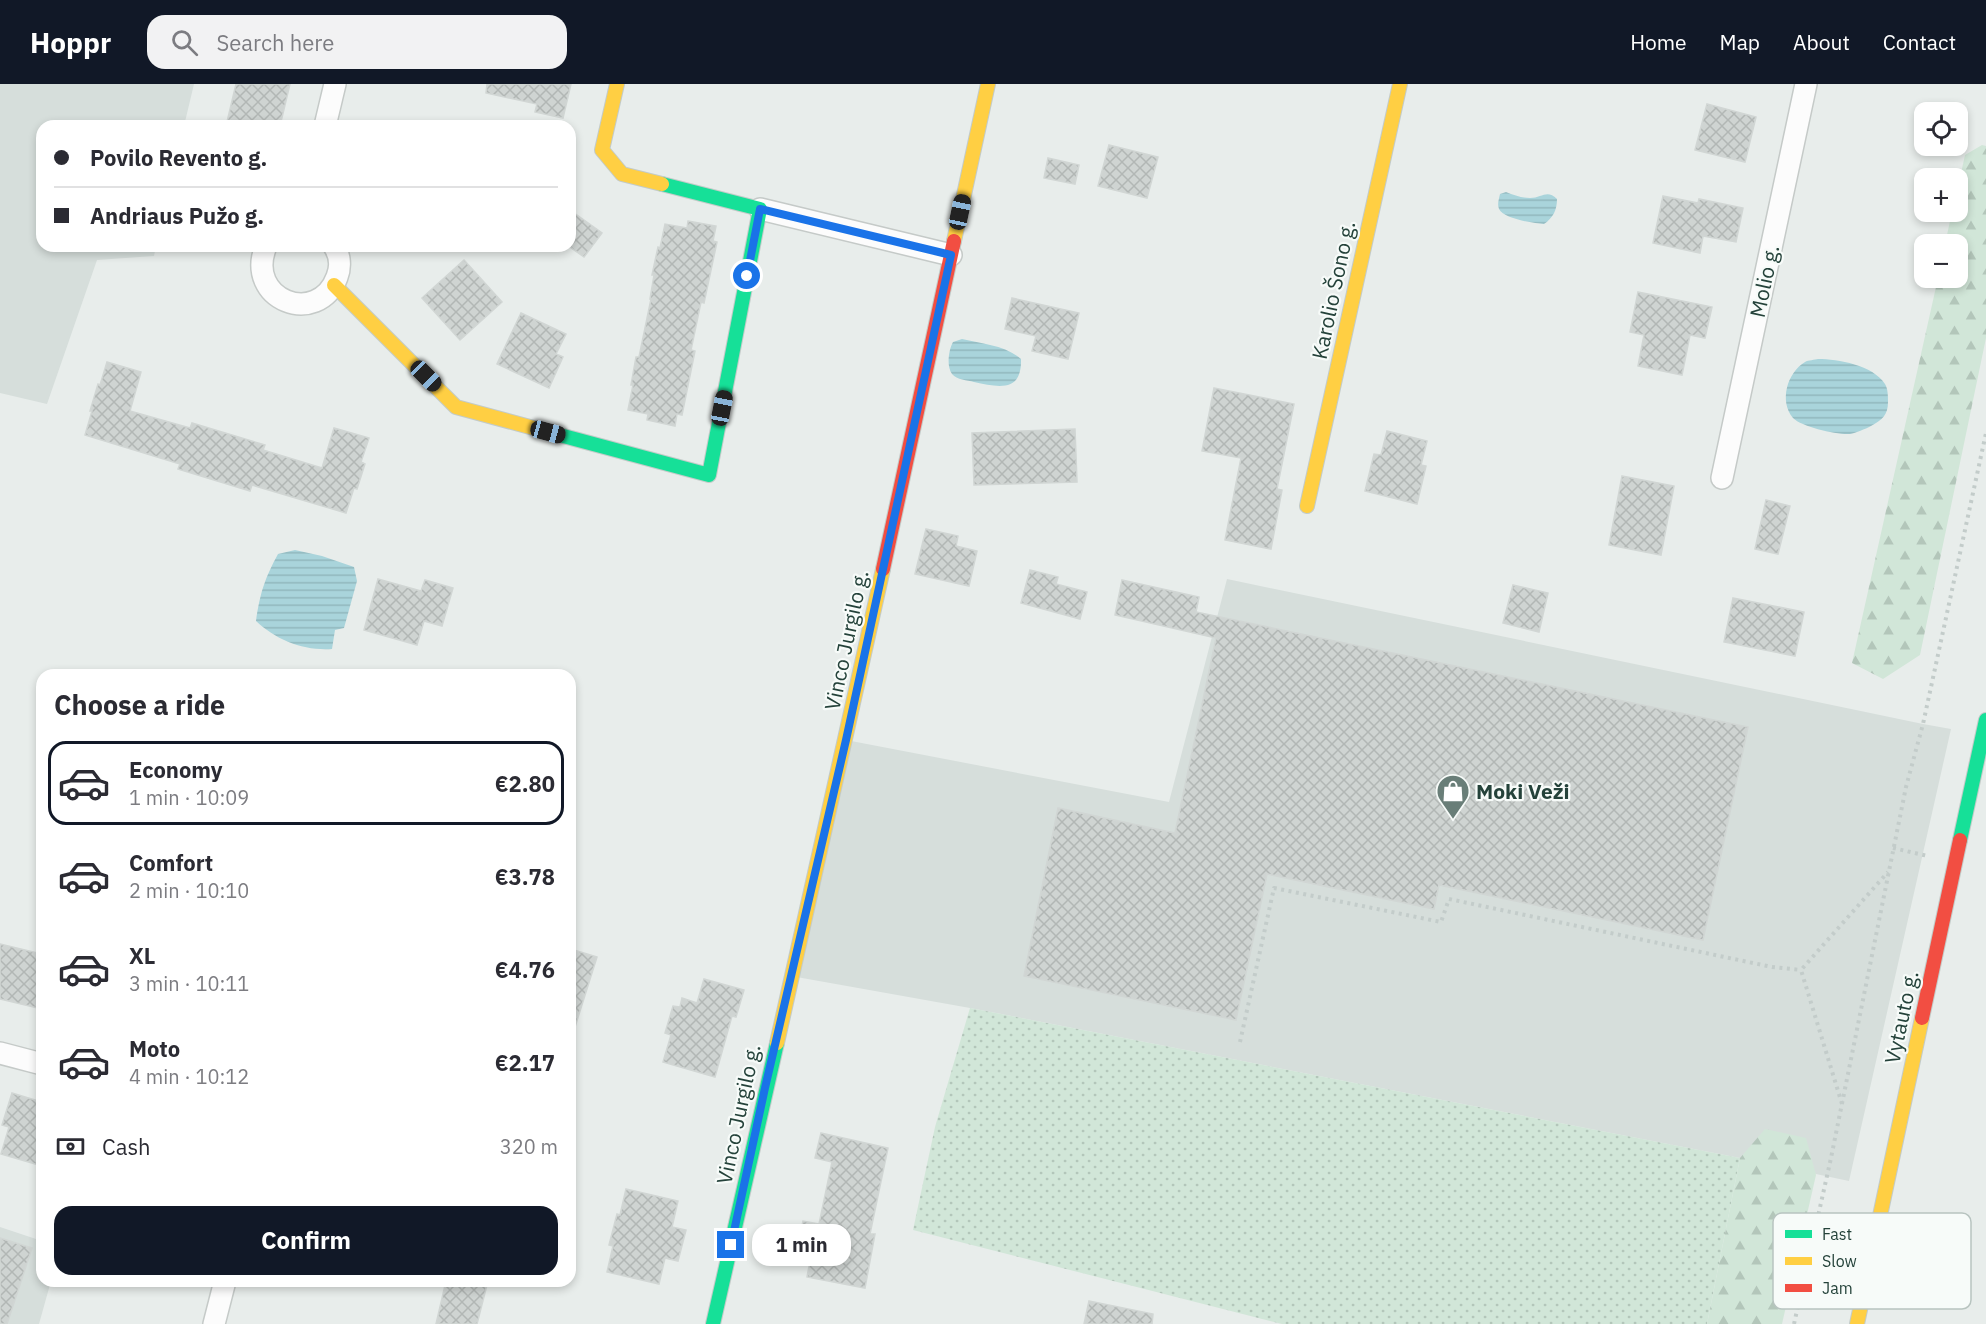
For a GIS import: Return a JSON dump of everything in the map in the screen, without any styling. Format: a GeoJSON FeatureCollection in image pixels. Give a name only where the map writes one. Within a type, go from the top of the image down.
{"type":"FeatureCollection","features":[{"type":"Feature","properties":{"kind":"street"},"geometry":{"type":"LineString","coordinates":[[326,120],[335,84]]}},
{"type":"Feature","properties":{"kind":"street"},"geometry":{"type":"LineString","coordinates":[[617,84],[602,150],[622,174],[951,255]]}},
{"type":"Feature","properties":{"kind":"street","name":"Vinco Jurgilo g."},"geometry":{"type":"LineString","coordinates":[[712,1324],[846,740],[988,84]]}},
{"type":"Feature","properties":{"kind":"street","name":"Karolio Šono g."},"geometry":{"type":"LineString","coordinates":[[1307,506],[1400,84]]}},
{"type":"Feature","properties":{"kind":"street","name":"Molio g."},"geometry":{"type":"LineString","coordinates":[[1722,478],[1806,84]]}},
{"type":"Feature","properties":{"kind":"street"},"geometry":{"type":"LineString","coordinates":[[334,285],[456,407],[709,475],[760,209]]}},
{"type":"Feature","properties":{"kind":"street"},"geometry":{"type":"LineString","coordinates":[[264,252],[262,262],[264,280],[271,291],[280,299],[304,304],[326,295],[334,285],[339,274],[340,262],[336,252]]}},
{"type":"Feature","properties":{"kind":"street","name":"Vytauto g."},"geometry":{"type":"LineString","coordinates":[[1883,1213],[1977,802],[1986,720]]}},
{"type":"Feature","properties":{"kind":"street"},"geometry":{"type":"LineString","coordinates":[[0,1053],[36,1062]]}},
{"type":"Feature","properties":{"kind":"street"},"geometry":{"type":"LineString","coordinates":[[214,1324],[223,1287]]}},
{"type":"Feature","properties":{"kind":"street","name":"Vytauto g."},"geometry":{"type":"LineString","coordinates":[[1857,1324],[1860,1309]]}},
{"type":"Feature","properties":{"kind":"path"},"geometry":{"type":"LineString","coordinates":[[1818,1213],[1906,787],[1923,724],[1986,433]]}},
{"type":"Feature","properties":{"kind":"path"},"geometry":{"type":"LineString","coordinates":[[1800,970],[1889,870]]}},
{"type":"Feature","properties":{"kind":"path"},"geometry":{"type":"LineString","coordinates":[[1240,1042],[1274,888],[1441,922],[1449,899],[1772,967],[1800,970]]}},
{"type":"Feature","properties":{"kind":"path"},"geometry":{"type":"LineString","coordinates":[[1800,970],[1842,1105]]}},
{"type":"Feature","properties":{"kind":"path"},"geometry":{"type":"LineString","coordinates":[[1794,1324],[1797,1309]]}},
{"type":"Feature","properties":{"kind":"shaded area"},"geometry":{"type":"Polygon","coordinates":[[[0,84],[194,84],[185,120],[36,120],[36,252],[155,252],[154,256],[97,260],[47,404],[0,393],[0,84]]]}},
{"type":"Feature","properties":{"kind":"shaded area"},"geometry":{"type":"Polygon","coordinates":[[[1227,579],[1951,729],[1849,1181],[970,1008],[791,976],[846,740],[1169,802],[1227,579]]]}},
{"type":"Feature","properties":{"kind":"shaded area"},"geometry":{"type":"Polygon","coordinates":[[[0,1227],[36,1239],[36,1287],[49,1287],[39,1324],[0,1324],[0,1227]]]}},
{"type":"Feature","properties":{"kind":"green space"},"geometry":{"type":"Polygon","coordinates":[[[1982,145],[1986,146],[1986,338],[1920,655],[1883,679],[1852,663],[1936,288],[1968,288],[1968,234],[1947,234],[1950,222],[1968,222],[1968,168],[1962,168],[1965,156],[1968,156],[1968,153],[1982,145]]]}},
{"type":"Feature","properties":{"kind":"green space"},"geometry":{"type":"Polygon","coordinates":[[[970,1008],[1740,1158],[1707,1324],[1282,1324],[913,1230],[935,1127],[970,1008]]]}},
{"type":"Feature","properties":{"kind":"green space"},"geometry":{"type":"Polygon","coordinates":[[[1765,1129],[1806,1138],[1816,1175],[1807,1213],[1773,1213],[1773,1309],[1785,1309],[1782,1324],[1707,1324],[1740,1158],[1765,1129]]]}},
{"type":"Feature","properties":{"kind":"water"},"geometry":{"type":"Polygon","coordinates":[[[1506,192],[1527,198],[1553,196],[1557,199],[1555,210],[1544,224],[1513,218],[1498,207],[1500,194],[1506,192]]]}},
{"type":"Feature","properties":{"kind":"water"},"geometry":{"type":"Polygon","coordinates":[[[962,339],[1015,354],[1021,359],[1017,378],[1013,383],[1000,386],[959,379],[954,376],[949,367],[949,353],[953,342],[962,339]]]}},
{"type":"Feature","properties":{"kind":"water"},"geometry":{"type":"Polygon","coordinates":[[[1818,359],[1854,364],[1879,377],[1888,393],[1888,407],[1884,417],[1871,426],[1850,434],[1820,430],[1793,418],[1786,404],[1790,380],[1805,362],[1818,359]]]}},
{"type":"Feature","properties":{"kind":"water"},"geometry":{"type":"Polygon","coordinates":[[[295,550],[354,567],[357,581],[344,628],[335,630],[332,649],[311,648],[291,643],[272,634],[256,621],[264,586],[278,554],[295,550]]]}},
{"type":"Feature","properties":{"kind":"building"},"geometry":{"type":"Polygon","coordinates":[[[236,84],[290,84],[281,120],[227,120],[236,84]]]}},
{"type":"Feature","properties":{"kind":"building"},"geometry":{"type":"Polygon","coordinates":[[[487,84],[571,84],[563,118],[535,112],[537,104],[486,93],[487,84]]]}},
{"type":"Feature","properties":{"kind":"building"},"geometry":{"type":"Polygon","coordinates":[[[1707,104],[1756,117],[1745,162],[1695,150],[1707,104]]]}},
{"type":"Feature","properties":{"kind":"building"},"geometry":{"type":"Polygon","coordinates":[[[1109,145],[1158,157],[1147,198],[1098,186],[1109,145]]]}},
{"type":"Feature","properties":{"kind":"building"},"geometry":{"type":"Polygon","coordinates":[[[1048,158],[1079,165],[1075,184],[1044,178],[1048,158]]]}},
{"type":"Feature","properties":{"kind":"building"},"geometry":{"type":"Polygon","coordinates":[[[1663,196],[1698,203],[1699,199],[1743,208],[1736,242],[1703,236],[1700,253],[1653,243],[1663,196]]]}},
{"type":"Feature","properties":{"kind":"building"},"geometry":{"type":"Polygon","coordinates":[[[576,214],[602,233],[584,257],[576,251],[576,214]]]}},
{"type":"Feature","properties":{"kind":"building"},"geometry":{"type":"Polygon","coordinates":[[[688,221],[716,226],[713,241],[717,242],[691,350],[695,351],[682,415],[677,414],[675,426],[647,420],[648,414],[628,410],[636,357],[639,357],[651,299],[654,275],[652,275],[665,224],[687,228],[688,221]]]}},
{"type":"Feature","properties":{"kind":"building"},"geometry":{"type":"Polygon","coordinates":[[[464,260],[502,302],[460,340],[422,298],[464,260]]]}},
{"type":"Feature","properties":{"kind":"building"},"geometry":{"type":"Polygon","coordinates":[[[1638,292],[1712,307],[1705,338],[1690,335],[1682,375],[1638,366],[1644,335],[1630,332],[1638,292]]]}},
{"type":"Feature","properties":{"kind":"building"},"geometry":{"type":"Polygon","coordinates":[[[1012,298],[1079,313],[1068,359],[1032,351],[1036,336],[1005,329],[1012,298]]]}},
{"type":"Feature","properties":{"kind":"building"},"geometry":{"type":"Polygon","coordinates":[[[521,313],[566,334],[556,354],[563,357],[549,388],[497,364],[521,313]]]}},
{"type":"Feature","properties":{"kind":"building"},"geometry":{"type":"Polygon","coordinates":[[[107,362],[141,372],[130,411],[190,428],[192,423],[265,445],[263,450],[322,468],[334,428],[369,438],[361,462],[365,464],[346,513],[252,485],[250,491],[178,469],[180,464],[85,435],[98,384],[100,385],[107,362]]]}},
{"type":"Feature","properties":{"kind":"building"},"geometry":{"type":"Polygon","coordinates":[[[1214,388],[1294,404],[1277,489],[1282,490],[1271,549],[1225,540],[1241,458],[1202,451],[1214,388]]]}},
{"type":"Feature","properties":{"kind":"building"},"geometry":{"type":"Polygon","coordinates":[[[1075,429],[1077,482],[974,485],[972,433],[1075,429]]]}},
{"type":"Feature","properties":{"kind":"building"},"geometry":{"type":"Polygon","coordinates":[[[1387,431],[1427,441],[1421,465],[1426,466],[1417,504],[1365,491],[1374,454],[1381,455],[1387,431]]]}},
{"type":"Feature","properties":{"kind":"building"},"geometry":{"type":"Polygon","coordinates":[[[1622,476],[1674,486],[1661,555],[1609,545],[1622,476]]]}},
{"type":"Feature","properties":{"kind":"building"},"geometry":{"type":"Polygon","coordinates":[[[1766,500],[1790,506],[1778,554],[1755,549],[1766,500]]]}},
{"type":"Feature","properties":{"kind":"building"},"geometry":{"type":"Polygon","coordinates":[[[926,529],[958,536],[956,546],[977,551],[969,586],[915,574],[926,529]]]}},
{"type":"Feature","properties":{"kind":"building"},"geometry":{"type":"Polygon","coordinates":[[[1030,570],[1058,577],[1056,584],[1087,592],[1080,619],[1021,603],[1030,570]]]}},
{"type":"Feature","properties":{"kind":"building"},"geometry":{"type":"Polygon","coordinates":[[[378,579],[421,591],[425,580],[453,588],[442,626],[424,621],[417,645],[364,630],[378,579]]]}},
{"type":"Feature","properties":{"kind":"building","name":"Moki Veži"},"geometry":{"type":"Polygon","coordinates":[[[1122,580],[1199,597],[1196,612],[1748,727],[1703,940],[1439,885],[1434,909],[1267,874],[1236,1020],[1024,976],[1058,808],[1175,833],[1216,638],[1115,615],[1122,580]]]}},
{"type":"Feature","properties":{"kind":"building"},"geometry":{"type":"Polygon","coordinates":[[[1513,585],[1548,593],[1539,632],[1503,623],[1513,585]]]}},
{"type":"Feature","properties":{"kind":"building"},"geometry":{"type":"Polygon","coordinates":[[[1733,598],[1804,612],[1795,656],[1724,642],[1733,598]]]}},
{"type":"Feature","properties":{"kind":"building"},"geometry":{"type":"Polygon","coordinates":[[[0,944],[36,953],[36,1008],[0,999],[0,944]]]}},
{"type":"Feature","properties":{"kind":"building"},"geometry":{"type":"Polygon","coordinates":[[[576,951],[597,957],[576,1024],[576,951]]]}},
{"type":"Feature","properties":{"kind":"building"},"geometry":{"type":"Polygon","coordinates":[[[704,979],[744,990],[736,1017],[732,1016],[715,1077],[663,1062],[671,1035],[665,1033],[673,1006],[680,1007],[682,998],[697,1003],[704,979]]]}},
{"type":"Feature","properties":{"kind":"building"},"geometry":{"type":"Polygon","coordinates":[[[12,1093],[36,1100],[36,1164],[1,1154],[9,1127],[2,1125],[12,1093]]]}},
{"type":"Feature","properties":{"kind":"building"},"geometry":{"type":"Polygon","coordinates":[[[821,1133],[888,1148],[870,1234],[875,1234],[865,1288],[807,1277],[813,1245],[798,1243],[803,1221],[819,1224],[832,1162],[815,1158],[821,1133]]]}},
{"type":"Feature","properties":{"kind":"building"},"geometry":{"type":"Polygon","coordinates":[[[626,1189],[678,1201],[672,1227],[686,1230],[678,1261],[665,1258],[659,1284],[607,1272],[613,1246],[609,1245],[617,1214],[620,1215],[626,1189]]]}},
{"type":"Feature","properties":{"kind":"building"},"geometry":{"type":"Polygon","coordinates":[[[0,1238],[32,1248],[7,1324],[0,1324],[0,1238]]]}},
{"type":"Feature","properties":{"kind":"building"},"geometry":{"type":"Polygon","coordinates":[[[445,1287],[486,1287],[477,1324],[436,1324],[445,1287]]]}},
{"type":"Feature","properties":{"kind":"building"},"geometry":{"type":"Polygon","coordinates":[[[1089,1301],[1153,1314],[1152,1324],[1084,1324],[1089,1301]]]}},
{"type":"Feature","properties":{"kind":"traffic: fast"},"geometry":{"type":"LineString","coordinates":[[541,430],[709,475],[760,209],[662,184]]}},
{"type":"Feature","properties":{"kind":"traffic: fast"},"geometry":{"type":"LineString","coordinates":[[1960,840],[1986,720]]}},
{"type":"Feature","properties":{"kind":"traffic: fast"},"geometry":{"type":"LineString","coordinates":[[713,1324],[777,1043]]}},
{"type":"Feature","properties":{"kind":"traffic: slow"},"geometry":{"type":"LineString","coordinates":[[617,84],[602,150],[622,174],[662,184]]}},
{"type":"Feature","properties":{"kind":"traffic: slow"},"geometry":{"type":"LineString","coordinates":[[954,241],[988,84]]}},
{"type":"Feature","properties":{"kind":"traffic: slow"},"geometry":{"type":"LineString","coordinates":[[1307,506],[1400,84]]}},
{"type":"Feature","properties":{"kind":"traffic: slow"},"geometry":{"type":"LineString","coordinates":[[334,285],[456,407],[541,430]]}},
{"type":"Feature","properties":{"kind":"traffic: slow"},"geometry":{"type":"LineString","coordinates":[[777,1043],[883,569]]}},
{"type":"Feature","properties":{"kind":"traffic: slow"},"geometry":{"type":"LineString","coordinates":[[1881,1213],[1922,1018]]}},
{"type":"Feature","properties":{"kind":"traffic: slow"},"geometry":{"type":"LineString","coordinates":[[1857,1324],[1860,1309]]}},
{"type":"Feature","properties":{"kind":"traffic: jam"},"geometry":{"type":"LineString","coordinates":[[883,569],[954,241]]}},
{"type":"Feature","properties":{"kind":"traffic: jam"},"geometry":{"type":"LineString","coordinates":[[1922,1018],[1960,840]]}},
{"type":"Feature","properties":{"kind":"place","name":"Moki Veži"},"geometry":{"type":"Point","coordinates":[1453,820]}},
{"type":"Feature","properties":{"kind":"route"},"geometry":{"type":"LineString","coordinates":[[731,1245],[824,828],[846,740],[951,255],[760,209],[747,276]]}}]}
